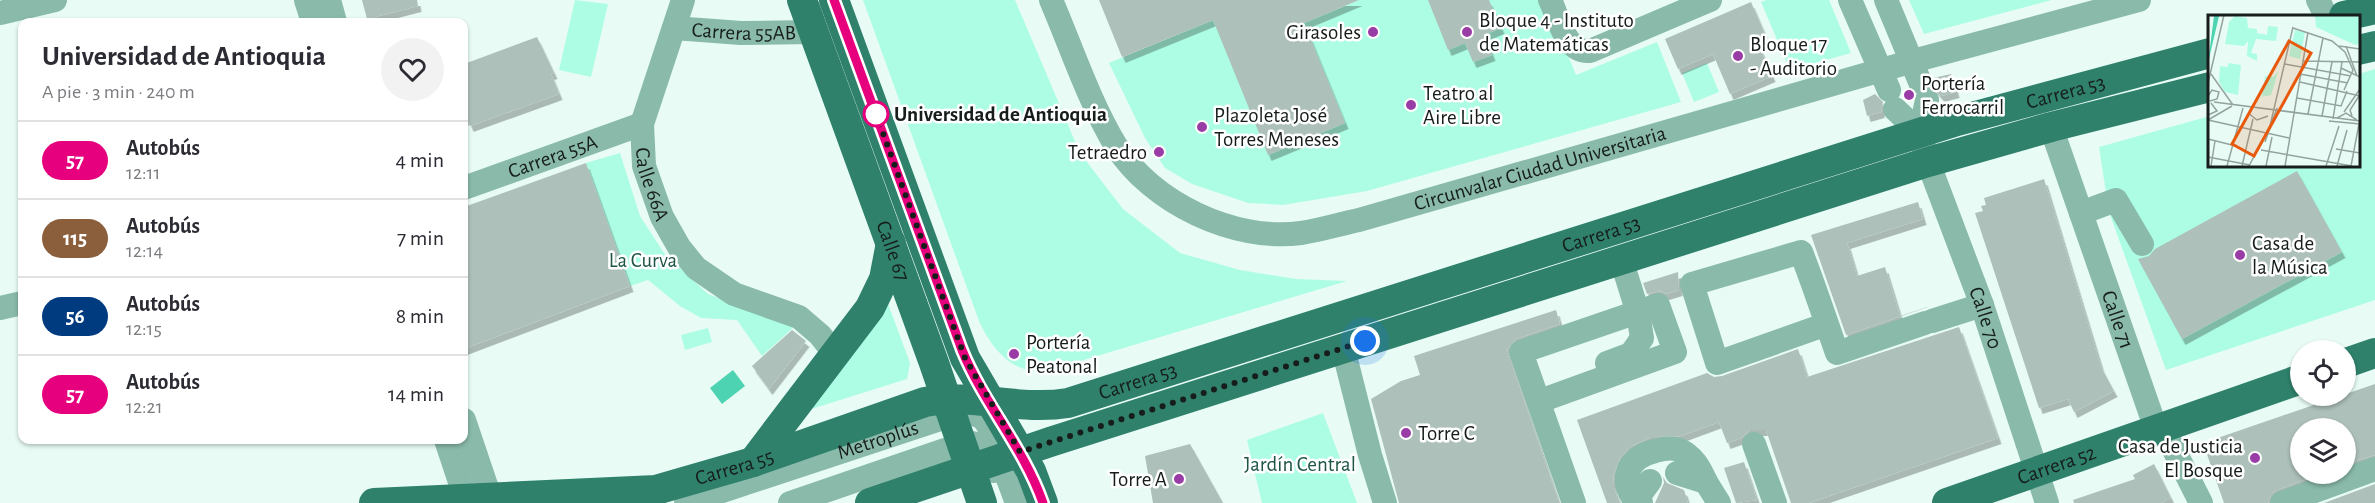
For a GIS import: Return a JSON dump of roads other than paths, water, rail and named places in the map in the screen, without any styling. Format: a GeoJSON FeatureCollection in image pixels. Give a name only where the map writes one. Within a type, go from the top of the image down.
{"type":"FeatureCollection","features":[{"type":"Feature","properties":{"kind":"main road","name":"Calle 67"},"geometry":{"type":"LineString","coordinates":[[802,0],[949,407],[989,457],[1035,480],[1043,503]]}},
{"type":"Feature","properties":{"kind":"main road","name":"Calle 67"},"geometry":{"type":"LineString","coordinates":[[834,0],[962,350],[990,403],[989,457],[982,503]]}},
{"type":"Feature","properties":{"kind":"main road"},"geometry":{"type":"LineString","coordinates":[[2348,15],[2375,9]]}},
{"type":"Feature","properties":{"kind":"main road"},"geometry":{"type":"LineString","coordinates":[[2360,50],[2375,46]]}},
{"type":"Feature","properties":{"kind":"main road","name":"Carrera 53"},"geometry":{"type":"LineString","coordinates":[[949,407],[990,403],[1039,406],[1087,398],[1920,133],[2208,53]]}},
{"type":"Feature","properties":{"kind":"main road","name":"Carrera 53"},"geometry":{"type":"LineString","coordinates":[[989,457],[1343,348],[1928,162],[2051,127],[2208,88]]}},
{"type":"Feature","properties":{"kind":"main road"},"geometry":{"type":"LineString","coordinates":[[753,462],[861,322],[878,294],[889,265],[891,243]]}},
{"type":"Feature","properties":{"kind":"main road"},"geometry":{"type":"LineString","coordinates":[[2356,360],[2375,353]]}},
{"type":"Feature","properties":{"kind":"main road","name":"Carrera 52"},"geometry":{"type":"LineString","coordinates":[[1947,503],[2290,383]]}},
{"type":"Feature","properties":{"kind":"main road","name":"Carrera 55"},"geometry":{"type":"LineString","coordinates":[[374,503],[479,501],[656,490],[753,462],[910,406],[949,407]]}},
{"type":"Feature","properties":{"kind":"main road"},"geometry":{"type":"LineString","coordinates":[[870,503],[989,457]]}},
{"type":"Feature","properties":{"kind":"street"},"geometry":{"type":"LineString","coordinates":[[306,0],[312,18]]}},
{"type":"Feature","properties":{"kind":"street"},"geometry":{"type":"LineString","coordinates":[[329,0],[334,18]]}},
{"type":"Feature","properties":{"kind":"street","name":"Calle 66A"},"geometry":{"type":"LineString","coordinates":[[683,0],[642,124],[644,166],[653,194],[679,247],[696,268],[735,294],[799,317],[820,335],[836,354]]}},
{"type":"Feature","properties":{"kind":"street","name":"Circunvalar Ciudad Universitaria"},"geometry":{"type":"LineString","coordinates":[[1051,0],[1100,117],[1117,147],[1138,174],[1172,200],[1217,223],[1259,233],[1300,233],[1359,220],[1889,90],[1920,81],[2139,0]]}},
{"type":"Feature","properties":{"kind":"street"},"geometry":{"type":"LineString","coordinates":[[1550,0],[1570,44],[1582,52],[1590,51],[1710,0]]}},
{"type":"Feature","properties":{"kind":"street"},"geometry":{"type":"LineString","coordinates":[[1850,0],[1889,90],[1920,133]]}},
{"type":"Feature","properties":{"kind":"street"},"geometry":{"type":"LineString","coordinates":[[1886,0],[1920,81],[1920,133]]}},
{"type":"Feature","properties":{"kind":"street"},"geometry":{"type":"LineString","coordinates":[[2318,0],[2326,15]]}},
{"type":"Feature","properties":{"kind":"street"},"geometry":{"type":"LineString","coordinates":[[0,14],[41,9]]}},
{"type":"Feature","properties":{"kind":"street","name":"Carrera 55AB"},"geometry":{"type":"LineString","coordinates":[[674,28],[741,33],[814,32]]}},
{"type":"Feature","properties":{"kind":"street","name":"Carrera 55A"},"geometry":{"type":"LineString","coordinates":[[468,187],[642,124]]}},
{"type":"Feature","properties":{"kind":"street","name":"Calle 71"},"geometry":{"type":"LineString","coordinates":[[2051,127],[2156,429],[2169,440],[2200,503]]}},
{"type":"Feature","properties":{"kind":"street","name":"Calle 70"},"geometry":{"type":"LineString","coordinates":[[1920,133],[1928,162],[1982,305],[2047,503]]}},
{"type":"Feature","properties":{"kind":"street"},"geometry":{"type":"LineString","coordinates":[[2081,213],[2116,200],[2142,244]]}},
{"type":"Feature","properties":{"kind":"street"},"geometry":{"type":"LineString","coordinates":[[1827,324],[1717,363],[1692,284],[1802,252],[1827,324],[1837,353],[1982,305]]}},
{"type":"Feature","properties":{"kind":"street"},"geometry":{"type":"LineString","coordinates":[[1578,387],[1588,374],[1631,354],[1642,338],[1638,313],[1621,259]]}},
{"type":"Feature","properties":{"kind":"street"},"geometry":{"type":"LineString","coordinates":[[0,308],[18,304]]}},
{"type":"Feature","properties":{"kind":"street"},"geometry":{"type":"LineString","coordinates":[[1540,401],[1675,352],[1658,305],[1521,352],[1574,503]]}},
{"type":"Feature","properties":{"kind":"street"},"geometry":{"type":"LineString","coordinates":[[1343,348],[1370,455],[1385,503]]}},
{"type":"Feature","properties":{"kind":"street","name":"Metroplús"},"geometry":{"type":"LineString","coordinates":[[686,503],[949,407],[983,418],[992,433],[989,457],[1007,503]]}},
{"type":"Feature","properties":{"kind":"street"},"geometry":{"type":"LineString","coordinates":[[468,442],[479,501]]}},
{"type":"Feature","properties":{"kind":"street"},"geometry":{"type":"LineString","coordinates":[[448,444],[479,501]]}},
{"type":"Feature","properties":{"kind":"street"},"geometry":{"type":"LineString","coordinates":[[1754,444],[1775,503]]}},
{"type":"Feature","properties":{"kind":"street"},"geometry":{"type":"LineString","coordinates":[[1642,496],[1629,493],[1625,481],[1628,467],[1644,454],[1664,449],[1679,450],[1697,463],[1719,503]]}},
{"type":"Feature","properties":{"kind":"street","name":"Metroplús"},"geometry":{"type":"LineString","coordinates":[[790,503],[989,457]]}},
{"type":"Feature","properties":{"kind":"street","name":"Metroplús"},"geometry":{"type":"LineString","coordinates":[[989,457],[1017,503]]}},
{"type":"Feature","properties":{"kind":"street"},"geometry":{"type":"LineString","coordinates":[[2282,503],[2375,469]]}},
{"type":"Feature","properties":{"kind":"street"},"geometry":{"type":"LineString","coordinates":[[1677,473],[1706,482]]}},
{"type":"Feature","properties":{"kind":"place","name":"Girasoles"},"geometry":{"type":"Point","coordinates":[1373,32]}},
{"type":"Feature","properties":{"kind":"place","name":"Bloque 4 - Instituto de Matemáticas"},"geometry":{"type":"Point","coordinates":[1467,32]}},
{"type":"Feature","properties":{"kind":"place","name":"Bloque 17 - Auditorio"},"geometry":{"type":"Point","coordinates":[1738,56]}},
{"type":"Feature","properties":{"kind":"place","name":"Portería Ferrocarril"},"geometry":{"type":"Point","coordinates":[1909,95]}},
{"type":"Feature","properties":{"kind":"place","name":"Teatro al Aire Libre"},"geometry":{"type":"Point","coordinates":[1411,105]}},
{"type":"Feature","properties":{"kind":"place","name":"Universidad de Antioquia"},"geometry":{"type":"Point","coordinates":[876,114]}},
{"type":"Feature","properties":{"kind":"place","name":"Plazoleta José Torres Meneses"},"geometry":{"type":"Point","coordinates":[1202,127]}},
{"type":"Feature","properties":{"kind":"place","name":"Tetraedro"},"geometry":{"type":"Point","coordinates":[1159,152]}},
{"type":"Feature","properties":{"kind":"place","name":"Casa de la Música"},"geometry":{"type":"Point","coordinates":[2240,255]}},
{"type":"Feature","properties":{"kind":"place","name":"Portería Peatonal"},"geometry":{"type":"Point","coordinates":[1014,354]}},
{"type":"Feature","properties":{"kind":"place","name":"Torre C"},"geometry":{"type":"Point","coordinates":[1406,433]}},
{"type":"Feature","properties":{"kind":"place","name":"Casa de Justicia El Bosque"},"geometry":{"type":"Point","coordinates":[2255,458]}},
{"type":"Feature","properties":{"kind":"place","name":"Torre A"},"geometry":{"type":"Point","coordinates":[1179,479]}},
{"type":"Feature","properties":{"kind":"park label","name":"La Curva"},"geometry":{"type":"Point","coordinates":[643,260]}},
{"type":"Feature","properties":{"kind":"park label","name":"Jardín Central"},"geometry":{"type":"Point","coordinates":[1300,464]}}]}
